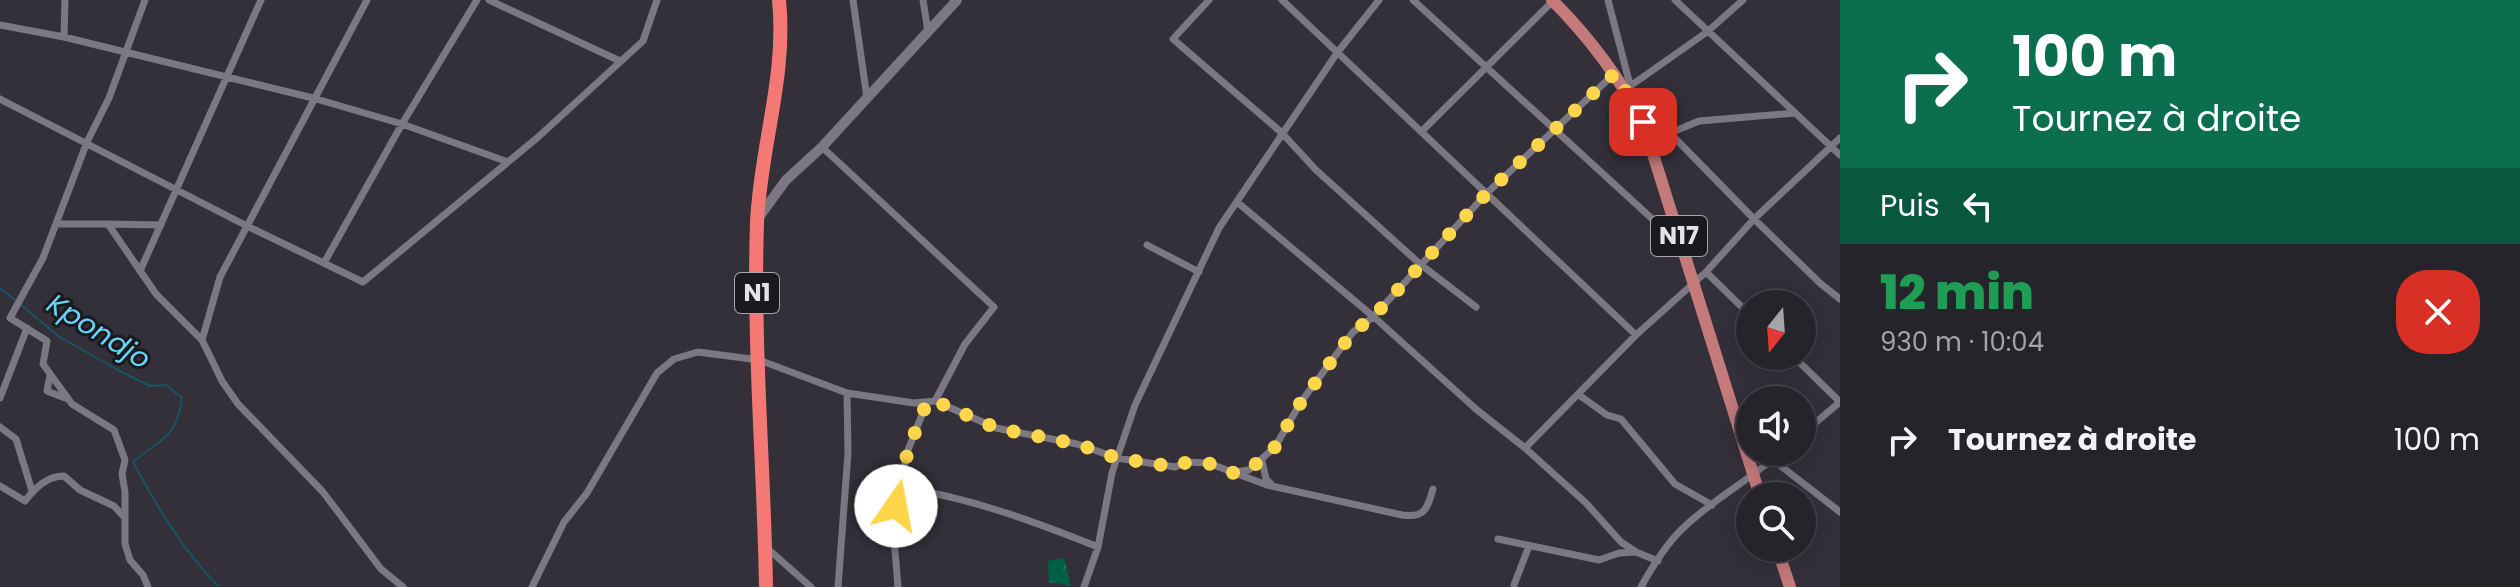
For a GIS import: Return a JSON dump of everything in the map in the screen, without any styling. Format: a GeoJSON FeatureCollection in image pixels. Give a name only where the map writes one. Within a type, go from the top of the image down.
{"type":"FeatureCollection","features":[{"type":"Feature","properties":{"kind":"highway","name":"N1"},"geometry":{"type":"LineString","coordinates":[[766,587],[757,220],[780,63],[779,0]]}},
{"type":"Feature","properties":{"kind":"main road","name":"N17"},"geometry":{"type":"LineString","coordinates":[[1552,0],[1585,34],[1628,87],[1643,122],[1755,482]]}},
{"type":"Feature","properties":{"kind":"main road"},"geometry":{"type":"LineString","coordinates":[[1782,562],[1790,587]]}},
{"type":"Feature","properties":{"kind":"street"},"geometry":{"type":"LineString","coordinates":[[64,37],[65,0]]}},
{"type":"Feature","properties":{"kind":"street"},"geometry":{"type":"LineString","coordinates":[[11,315],[43,258],[87,142],[109,98],[145,0]]}},
{"type":"Feature","properties":{"kind":"street"},"geometry":{"type":"LineString","coordinates":[[140,271],[261,0]]}},
{"type":"Feature","properties":{"kind":"street"},"geometry":{"type":"LineString","coordinates":[[202,340],[220,277],[367,0]]}},
{"type":"Feature","properties":{"kind":"street"},"geometry":{"type":"LineString","coordinates":[[324,263],[402,124],[477,0]]}},
{"type":"Feature","properties":{"kind":"street"},"geometry":{"type":"LineString","coordinates":[[489,0],[620,61]]}},
{"type":"Feature","properties":{"kind":"street"},"geometry":{"type":"LineString","coordinates":[[0,99],[363,282],[508,162],[643,41],[657,0]]}},
{"type":"Feature","properties":{"kind":"street"},"geometry":{"type":"LineString","coordinates":[[853,0],[867,98]]}},
{"type":"Feature","properties":{"kind":"street"},"geometry":{"type":"LineString","coordinates":[[923,0],[928,32]]}},
{"type":"Feature","properties":{"kind":"street"},"geometry":{"type":"LineString","coordinates":[[757,220],[786,180],[822,147],[957,0]]}},
{"type":"Feature","properties":{"kind":"street"},"geometry":{"type":"LineString","coordinates":[[1209,0],[1173,39],[1282,133],[1316,170],[1420,264],[1476,307]]}},
{"type":"Feature","properties":{"kind":"street"},"geometry":{"type":"LineString","coordinates":[[1282,0],[1636,335]]}},
{"type":"Feature","properties":{"kind":"street"},"geometry":{"type":"LineString","coordinates":[[1084,587],[1098,547],[1104,506],[1117,458],[1135,405],[1219,228],[1337,53],[1379,0]]}},
{"type":"Feature","properties":{"kind":"street"},"geometry":{"type":"LineString","coordinates":[[1413,0],[1660,226],[1678,232]]}},
{"type":"Feature","properties":{"kind":"street"},"geometry":{"type":"LineString","coordinates":[[1422,131],[1552,0]]}},
{"type":"Feature","properties":{"kind":"street"},"geometry":{"type":"LineString","coordinates":[[1608,0],[1628,87],[1707,32],[1743,0]]}},
{"type":"Feature","properties":{"kind":"street"},"geometry":{"type":"LineString","coordinates":[[1675,0],[1840,155]]}},
{"type":"Feature","properties":{"kind":"street"},"geometry":{"type":"LineString","coordinates":[[0,25],[64,37],[313,98],[402,124],[508,162]]}},
{"type":"Feature","properties":{"kind":"street"},"geometry":{"type":"LineString","coordinates":[[1232,473],[1249,470],[1262,461],[1275,447],[1301,402],[1353,332],[1373,317],[1487,193],[1615,73]]}},
{"type":"Feature","properties":{"kind":"street"},"geometry":{"type":"LineString","coordinates":[[1670,133],[1699,121],[1795,113]]}},
{"type":"Feature","properties":{"kind":"street"},"geometry":{"type":"LineString","coordinates":[[1643,122],[1670,133],[1754,219],[1840,299]]}},
{"type":"Feature","properties":{"kind":"street"},"geometry":{"type":"LineString","coordinates":[[1525,448],[1636,335],[1694,284],[1754,219],[1840,138]]}},
{"type":"Feature","properties":{"kind":"street"},"geometry":{"type":"LineString","coordinates":[[822,147],[994,307],[965,344],[931,401],[908,450],[893,526],[898,587]]}},
{"type":"Feature","properties":{"kind":"street"},"geometry":{"type":"LineString","coordinates":[[1237,202],[1525,448],[1606,522],[1621,542],[1658,561]]}},
{"type":"Feature","properties":{"kind":"street"},"geometry":{"type":"LineString","coordinates":[[56,224],[161,225]]}},
{"type":"Feature","properties":{"kind":"street"},"geometry":{"type":"LineString","coordinates":[[108,224],[156,294],[202,340],[222,381],[238,404],[323,492],[381,569],[403,587]]}},
{"type":"Feature","properties":{"kind":"street"},"geometry":{"type":"LineString","coordinates":[[1147,245],[1199,272]]}},
{"type":"Feature","properties":{"kind":"street"},"geometry":{"type":"LineString","coordinates":[[1706,272],[1736,301]]}},
{"type":"Feature","properties":{"kind":"street"},"geometry":{"type":"LineString","coordinates":[[0,310],[47,341],[43,364],[66,398],[114,430],[125,460],[122,474],[125,544],[130,560],[143,575],[148,587]]}},
{"type":"Feature","properties":{"kind":"street"},"geometry":{"type":"LineString","coordinates":[[0,398],[27,328]]}},
{"type":"Feature","properties":{"kind":"street"},"geometry":{"type":"LineString","coordinates":[[532,587],[564,522],[587,493],[657,373],[674,359],[698,352],[759,360],[847,393],[914,403],[931,401],[996,428],[1077,444],[1117,458],[1175,467],[1187,462],[1208,463],[1273,486],[1414,517],[1427,509],[1433,489]]}},
{"type":"Feature","properties":{"kind":"street"},"geometry":{"type":"LineString","coordinates":[[1807,370],[1840,402],[1816,422]]}},
{"type":"Feature","properties":{"kind":"street"},"geometry":{"type":"LineString","coordinates":[[838,587],[848,453],[847,393]]}},
{"type":"Feature","properties":{"kind":"street"},"geometry":{"type":"LineString","coordinates":[[1579,395],[1607,415],[1621,419],[1675,484],[1712,505]]}},
{"type":"Feature","properties":{"kind":"street"},"geometry":{"type":"LineString","coordinates":[[0,427],[16,439],[32,491]]}},
{"type":"Feature","properties":{"kind":"street"},"geometry":{"type":"LineString","coordinates":[[1262,461],[1266,479],[1273,486]]}},
{"type":"Feature","properties":{"kind":"street"},"geometry":{"type":"LineString","coordinates":[[1641,587],[1679,532],[1766,466]]}},
{"type":"Feature","properties":{"kind":"street"},"geometry":{"type":"LineString","coordinates":[[1781,466],[1840,512]]}},
{"type":"Feature","properties":{"kind":"street"},"geometry":{"type":"LineString","coordinates":[[0,486],[25,501],[32,491],[54,476],[64,476],[80,490],[114,506],[124,517]]}},
{"type":"Feature","properties":{"kind":"street"},"geometry":{"type":"LineString","coordinates":[[899,487],[954,497],[1034,522],[1098,547]]}},
{"type":"Feature","properties":{"kind":"street"},"geometry":{"type":"LineString","coordinates":[[1498,539],[1599,560],[1619,553],[1636,552]]}},
{"type":"Feature","properties":{"kind":"street"},"geometry":{"type":"LineString","coordinates":[[1514,585],[1529,546]]}},
{"type":"Feature","properties":{"kind":"street"},"geometry":{"type":"LineString","coordinates":[[765,547],[811,587]]}},
{"type":"Feature","properties":{"kind":"green space"},"geometry":{"type":"Polygon","coordinates":[[[1064,558],[1071,586],[1049,582],[1048,561],[1064,558]]]}},
{"type":"Feature","properties":{"kind":"waterway","name":"Kpondjo"},"geometry":{"type":"LineString","coordinates":[[0,288],[15,300]]}},
{"type":"Feature","properties":{"kind":"waterway","name":"Kpondjo"},"geometry":{"type":"LineString","coordinates":[[20,304],[58,336],[150,386],[166,385],[182,398],[176,422],[166,437],[133,462],[172,528],[219,587]]}},
{"type":"Feature","properties":{"kind":"route"},"geometry":{"type":"LineString","coordinates":[[896,506],[908,450],[927,402],[935,401],[996,428],[1077,444],[1117,458],[1175,467],[1187,462],[1208,463],[1232,473],[1249,470],[1275,447],[1301,402],[1353,332],[1373,317],[1487,193],[1615,73],[1643,122]]}}]}
